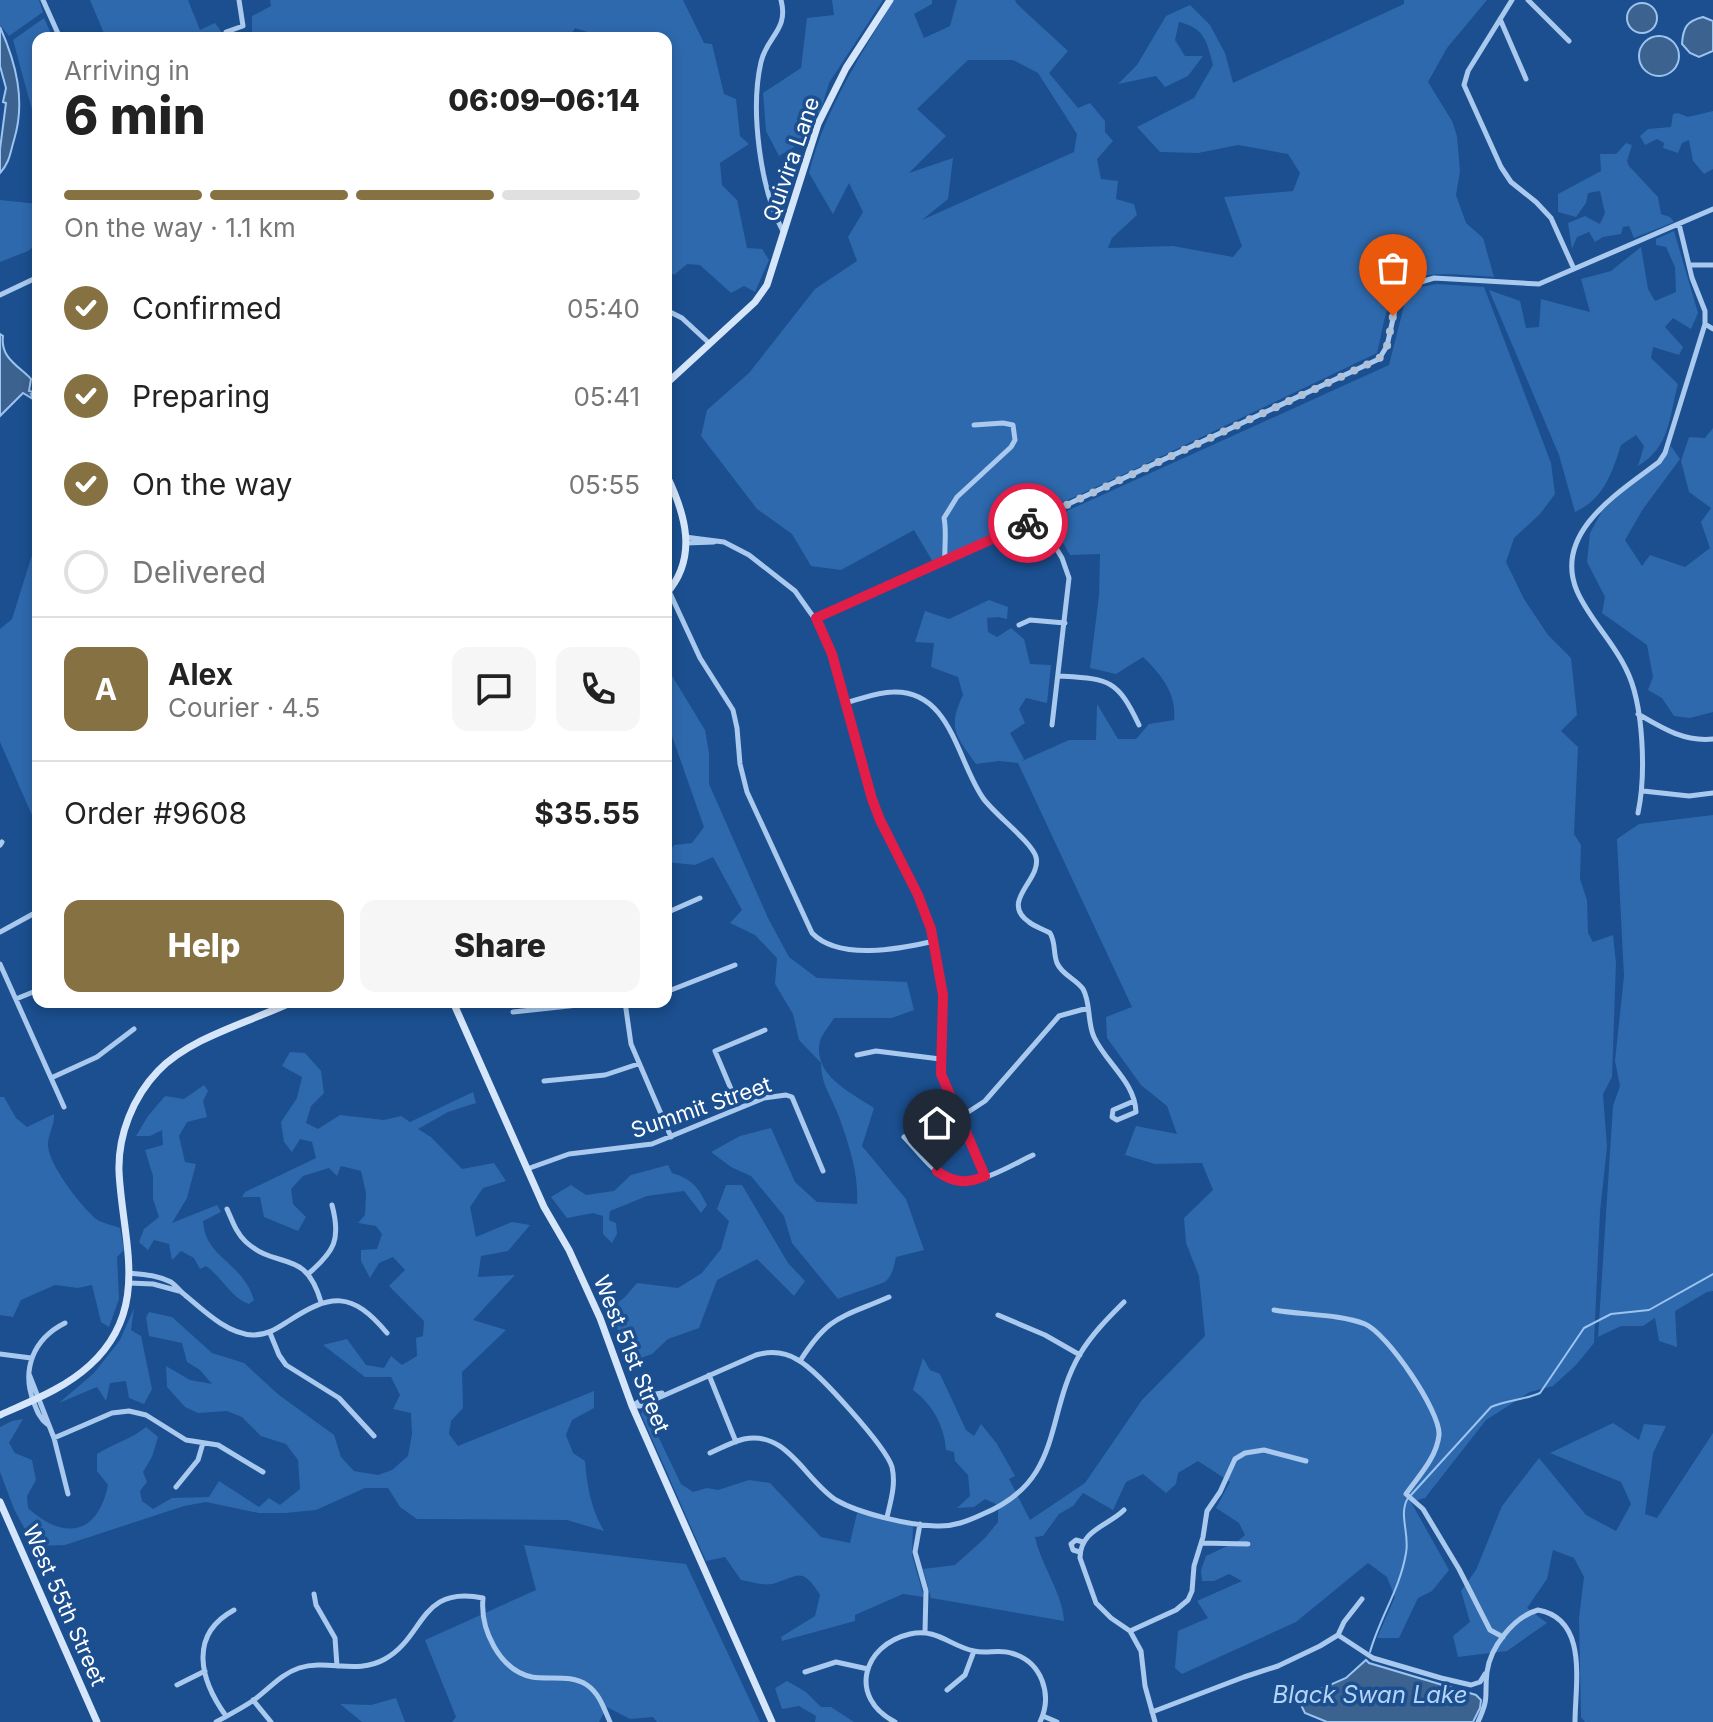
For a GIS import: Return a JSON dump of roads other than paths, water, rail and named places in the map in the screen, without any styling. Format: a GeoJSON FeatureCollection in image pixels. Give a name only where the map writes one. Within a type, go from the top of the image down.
{"type":"FeatureCollection","features":[{"type":"Feature","properties":{"kind":"main road","name":"Quivira Lane"},"geometry":{"type":"LineString","coordinates":[[672,378],[765,290],[811,142],[826,105],[890,0]]}},
{"type":"Feature","properties":{"kind":"main road"},"geometry":{"type":"LineString","coordinates":[[672,488],[684,515],[686,540],[685,558],[672,584]]}},
{"type":"Feature","properties":{"kind":"main road"},"geometry":{"type":"LineString","coordinates":[[0,1415],[76,1376],[107,1345],[120,1319],[129,1283],[130,1250],[119,1170],[122,1140],[137,1100],[159,1069],[181,1052],[270,1008]]}},
{"type":"Feature","properties":{"kind":"main road","name":"West 51st Street"},"geometry":{"type":"LineString","coordinates":[[456,1008],[544,1207],[569,1250],[600,1318],[632,1406],[772,1722]]}},
{"type":"Feature","properties":{"kind":"main road","name":"West 55th Street"},"geometry":{"type":"LineString","coordinates":[[0,1502],[97,1722]]}},
{"type":"Feature","properties":{"kind":"street"},"geometry":{"type":"LineString","coordinates":[[43,0],[57,32]]}},
{"type":"Feature","properties":{"kind":"street"},"geometry":{"type":"LineString","coordinates":[[226,32],[243,26],[239,0]]}},
{"type":"Feature","properties":{"kind":"street"},"geometry":{"type":"LineString","coordinates":[[781,0],[782,20],[779,30],[766,46],[757,85],[763,173],[771,206],[785,233]]}},
{"type":"Feature","properties":{"kind":"street"},"geometry":{"type":"LineString","coordinates":[[1512,0],[1468,71],[1464,85],[1501,167],[1511,182],[1551,218],[1574,269]]}},
{"type":"Feature","properties":{"kind":"street"},"geometry":{"type":"LineString","coordinates":[[1528,0],[1569,41]]}},
{"type":"Feature","properties":{"kind":"street"},"geometry":{"type":"LineString","coordinates":[[1500,19],[1526,79]]}},
{"type":"Feature","properties":{"kind":"street"},"geometry":{"type":"LineString","coordinates":[[816,618],[945,562],[1379,359],[1387,346],[1396,305],[1414,284],[1434,278],[1531,285],[1554,279],[1713,209]]}},
{"type":"Feature","properties":{"kind":"street"},"geometry":{"type":"LineString","coordinates":[[1638,813],[1643,791],[1636,693],[1627,670],[1584,603],[1574,579],[1576,547],[1599,508],[1659,462],[1665,453],[1705,324],[1703,304],[1679,224]]}},
{"type":"Feature","properties":{"kind":"street"},"geometry":{"type":"LineString","coordinates":[[1690,265],[1713,265]]}},
{"type":"Feature","properties":{"kind":"street"},"geometry":{"type":"LineString","coordinates":[[0,295],[32,280]]}},
{"type":"Feature","properties":{"kind":"street"},"geometry":{"type":"LineString","coordinates":[[672,313],[682,318],[709,343]]}},
{"type":"Feature","properties":{"kind":"street"},"geometry":{"type":"LineString","coordinates":[[1705,324],[1713,329]]}},
{"type":"Feature","properties":{"kind":"street"},"geometry":{"type":"LineString","coordinates":[[1705,324],[1713,337]]}},
{"type":"Feature","properties":{"kind":"street"},"geometry":{"type":"LineString","coordinates":[[945,562],[947,531],[944,518],[957,497],[1015,440],[1013,425],[974,425]]}},
{"type":"Feature","properties":{"kind":"street"},"geometry":{"type":"LineString","coordinates":[[1038,518],[1067,568],[1069,578],[1052,725]]}},
{"type":"Feature","properties":{"kind":"street"},"geometry":{"type":"LineString","coordinates":[[686,540],[715,541],[740,549],[801,597],[829,644],[872,799],[918,895],[934,941],[943,995],[940,1059],[944,1085],[985,1176]]}},
{"type":"Feature","properties":{"kind":"street"},"geometry":{"type":"LineString","coordinates":[[672,600],[700,658],[733,710],[747,792],[812,933],[824,944],[842,950],[905,947],[934,941]]}},
{"type":"Feature","properties":{"kind":"street"},"geometry":{"type":"LineString","coordinates":[[1019,625],[1030,620],[1065,623]]}},
{"type":"Feature","properties":{"kind":"street"},"geometry":{"type":"LineString","coordinates":[[1059,676],[1111,684],[1124,696],[1139,725]]}},
{"type":"Feature","properties":{"kind":"street"},"geometry":{"type":"LineString","coordinates":[[845,703],[898,692],[919,697],[940,714],[984,799],[1033,850],[1037,867],[1019,894],[1020,911],[1027,921],[1050,933],[1059,967],[1084,991],[1094,1037],[1123,1078],[1134,1101],[1136,1112],[1117,1120],[1112,1117],[1113,1110],[1134,1101]]}},
{"type":"Feature","properties":{"kind":"street"},"geometry":{"type":"LineString","coordinates":[[1638,714],[1683,737],[1713,739]]}},
{"type":"Feature","properties":{"kind":"street"},"geometry":{"type":"LineString","coordinates":[[1643,791],[1689,796],[1713,793]]}},
{"type":"Feature","properties":{"kind":"street"},"geometry":{"type":"LineString","coordinates":[[672,910],[700,898]]}},
{"type":"Feature","properties":{"kind":"street"},"geometry":{"type":"LineString","coordinates":[[0,932],[32,915]]}},
{"type":"Feature","properties":{"kind":"street"},"geometry":{"type":"LineString","coordinates":[[0,964],[64,1107]]}},
{"type":"Feature","properties":{"kind":"street"},"geometry":{"type":"LineString","coordinates":[[672,990],[735,965]]}},
{"type":"Feature","properties":{"kind":"street"},"geometry":{"type":"LineString","coordinates":[[16,999],[32,992]]}},
{"type":"Feature","properties":{"kind":"street"},"geometry":{"type":"LineString","coordinates":[[513,1012],[550,1008]]}},
{"type":"Feature","properties":{"kind":"street"},"geometry":{"type":"LineString","coordinates":[[626,1008],[631,1044],[671,1137]]}},
{"type":"Feature","properties":{"kind":"street"},"geometry":{"type":"LineString","coordinates":[[959,1118],[985,1101],[1059,1016],[1088,1008]]}},
{"type":"Feature","properties":{"kind":"street"},"geometry":{"type":"LineString","coordinates":[[51,1078],[97,1057],[134,1029]]}},
{"type":"Feature","properties":{"kind":"street"},"geometry":{"type":"LineString","coordinates":[[739,1108],[715,1051],[765,1030]]}},
{"type":"Feature","properties":{"kind":"street"},"geometry":{"type":"LineString","coordinates":[[857,1055],[876,1051],[940,1059]]}},
{"type":"Feature","properties":{"kind":"street"},"geometry":{"type":"LineString","coordinates":[[544,1081],[605,1075],[638,1064]]}},
{"type":"Feature","properties":{"kind":"street","name":"Summit Street"},"geometry":{"type":"LineString","coordinates":[[527,1169],[569,1154],[643,1147],[764,1098],[792,1097],[823,1171]]}},
{"type":"Feature","properties":{"kind":"street"},"geometry":{"type":"LineString","coordinates":[[904,1137],[945,1177],[965,1182],[1033,1155]]}},
{"type":"Feature","properties":{"kind":"street"},"geometry":{"type":"LineString","coordinates":[[308,1274],[330,1253],[334,1242],[337,1224],[332,1205]]}},
{"type":"Feature","properties":{"kind":"street"},"geometry":{"type":"LineString","coordinates":[[227,1209],[247,1244],[260,1252],[291,1262],[308,1274],[321,1302]]}},
{"type":"Feature","properties":{"kind":"street"},"geometry":{"type":"LineString","coordinates":[[129,1273],[159,1277],[173,1283],[235,1331],[252,1335],[270,1333],[321,1302],[343,1301],[363,1307],[387,1333]]}},
{"type":"Feature","properties":{"kind":"street"},"geometry":{"type":"LineString","coordinates":[[157,1285],[159,1277]]}},
{"type":"Feature","properties":{"kind":"street"},"geometry":{"type":"LineString","coordinates":[[129,1283],[180,1291]]}},
{"type":"Feature","properties":{"kind":"street"},"geometry":{"type":"LineString","coordinates":[[800,1361],[817,1334],[834,1320],[889,1297]]}},
{"type":"Feature","properties":{"kind":"street"},"geometry":{"type":"LineString","coordinates":[[710,1453],[754,1438],[773,1441],[788,1451],[835,1499],[854,1508],[920,1524],[945,1526],[961,1523],[994,1510],[1013,1497],[1036,1472],[1051,1441],[1063,1394],[1080,1355],[1102,1324],[1124,1302]]}},
{"type":"Feature","properties":{"kind":"street"},"geometry":{"type":"LineString","coordinates":[[1274,1310],[1368,1325],[1381,1335],[1398,1358],[1432,1409],[1438,1426],[1438,1440],[1430,1460],[1406,1494],[1423,1509],[1459,1569],[1490,1630],[1503,1637]]}},
{"type":"Feature","properties":{"kind":"street"},"geometry":{"type":"LineString","coordinates":[[998,1315],[1045,1335],[1080,1355]]}},
{"type":"Feature","properties":{"kind":"street"},"geometry":{"type":"LineString","coordinates":[[65,1323],[46,1335],[31,1358],[28,1388],[36,1399],[42,1421],[48,1425],[54,1438],[68,1494]]}},
{"type":"Feature","properties":{"kind":"street"},"geometry":{"type":"LineString","coordinates":[[270,1333],[286,1365],[339,1398],[374,1436]]}},
{"type":"Feature","properties":{"kind":"street"},"geometry":{"type":"LineString","coordinates":[[632,1406],[650,1395],[667,1392],[762,1353],[777,1353],[800,1361],[887,1454],[894,1477],[887,1517]]}},
{"type":"Feature","properties":{"kind":"street"},"geometry":{"type":"LineString","coordinates":[[0,1354],[31,1358]]}},
{"type":"Feature","properties":{"kind":"street"},"geometry":{"type":"LineString","coordinates":[[709,1375],[736,1442]]}},
{"type":"Feature","properties":{"kind":"street"},"geometry":{"type":"LineString","coordinates":[[54,1438],[112,1413],[129,1411],[155,1420],[175,1436],[218,1445],[263,1472]]}},
{"type":"Feature","properties":{"kind":"street"},"geometry":{"type":"LineString","coordinates":[[176,1487],[198,1460],[203,1443]]}},
{"type":"Feature","properties":{"kind":"street"},"geometry":{"type":"LineString","coordinates":[[1130,1631],[1176,1610],[1188,1600],[1207,1511],[1220,1492],[1235,1459],[1245,1453],[1264,1450],[1306,1461]]}},
{"type":"Feature","properties":{"kind":"street"},"geometry":{"type":"LineString","coordinates":[[1124,1510],[1094,1530],[1080,1552],[1096,1603],[1130,1631],[1141,1651],[1145,1686],[1155,1722]]}},
{"type":"Feature","properties":{"kind":"street"},"geometry":{"type":"LineString","coordinates":[[920,1524],[915,1552],[926,1591],[925,1632]]}},
{"type":"Feature","properties":{"kind":"street"},"geometry":{"type":"LineString","coordinates":[[1080,1552],[1073,1550],[1071,1544],[1079,1539],[1084,1543]]}},
{"type":"Feature","properties":{"kind":"street"},"geometry":{"type":"LineString","coordinates":[[1201,1543],[1248,1544]]}},
{"type":"Feature","properties":{"kind":"street"},"geometry":{"type":"LineString","coordinates":[[314,1594],[316,1605],[335,1638],[337,1666]]}},
{"type":"Feature","properties":{"kind":"street"},"geometry":{"type":"LineString","coordinates":[[216,1722],[253,1700],[277,1680],[302,1667],[361,1667],[375,1664],[398,1650],[418,1622],[436,1605],[459,1596],[483,1598],[485,1630],[513,1668],[531,1676],[583,1682],[599,1698],[610,1722]]}},
{"type":"Feature","properties":{"kind":"street"},"geometry":{"type":"LineString","coordinates":[[1152,1712],[1293,1661],[1338,1635],[1362,1599]]}},
{"type":"Feature","properties":{"kind":"street"},"geometry":{"type":"LineString","coordinates":[[226,1716],[212,1692],[202,1658],[205,1637],[212,1625],[234,1610]]}},
{"type":"Feature","properties":{"kind":"street"},"geometry":{"type":"LineString","coordinates":[[1338,1635],[1373,1658],[1471,1685],[1480,1682],[1503,1637],[1518,1621],[1538,1610],[1551,1614],[1572,1636],[1575,1648],[1575,1722]]}},
{"type":"Feature","properties":{"kind":"street"},"geometry":{"type":"LineString","coordinates":[[895,1722],[878,1712],[868,1697],[865,1680],[868,1669],[873,1659],[889,1644],[907,1634],[925,1632],[974,1651],[1010,1652],[1032,1664],[1044,1687],[1046,1705],[1042,1719],[1057,1722]]}},
{"type":"Feature","properties":{"kind":"street"},"geometry":{"type":"LineString","coordinates":[[947,1690],[965,1675],[974,1651]]}},
{"type":"Feature","properties":{"kind":"street"},"geometry":{"type":"LineString","coordinates":[[805,1672],[836,1662],[868,1669]]}},
{"type":"Feature","properties":{"kind":"street"},"geometry":{"type":"LineString","coordinates":[[1478,1722],[1488,1702],[1487,1669]]}},
{"type":"Feature","properties":{"kind":"street"},"geometry":{"type":"LineString","coordinates":[[177,1685],[205,1671]]}},
{"type":"Feature","properties":{"kind":"street"},"geometry":{"type":"LineString","coordinates":[[253,1700],[271,1722]]}},
{"type":"Feature","properties":{"kind":"water"},"geometry":{"type":"Polygon","coordinates":[[[1642,3],[1653,7],[1657,18],[1653,29],[1642,33],[1631,29],[1627,18],[1631,7],[1642,3]]]}},
{"type":"Feature","properties":{"kind":"water"},"geometry":{"type":"Polygon","coordinates":[[[1703,17],[1713,21],[1713,51],[1699,57],[1682,44],[1685,29],[1703,17]]]}},
{"type":"Feature","properties":{"kind":"water"},"geometry":{"type":"Polygon","coordinates":[[[0,27],[15,68],[19,111],[9,157],[0,173],[6,88],[0,66],[0,27]]]}},
{"type":"Feature","properties":{"kind":"water"},"geometry":{"type":"Polygon","coordinates":[[[1659,36],[1673,42],[1679,56],[1673,70],[1659,76],[1645,70],[1639,56],[1645,42],[1659,36]]]}},
{"type":"Feature","properties":{"kind":"water"},"geometry":{"type":"Polygon","coordinates":[[[0,334],[7,356],[31,379],[29,391],[32,392],[32,398],[23,393],[0,416],[0,334]]]}},
{"type":"Feature","properties":{"kind":"water","name":"Black Swan Lake"},"geometry":{"type":"Polygon","coordinates":[[[1366,1660],[1476,1695],[1481,1700],[1480,1708],[1473,1722],[1327,1722],[1305,1713],[1298,1699],[1346,1678],[1366,1660]]]}},
{"type":"Feature","properties":{"kind":"waterway"},"geometry":{"type":"LineString","coordinates":[[1411,1495],[1491,1407],[1540,1393],[1584,1328],[1611,1314],[1649,1310],[1713,1274]]}},
{"type":"Feature","properties":{"kind":"waterway"},"geometry":{"type":"LineString","coordinates":[[1370,1652],[1403,1566],[1407,1546],[1404,1511],[1408,1498]]}}]}
